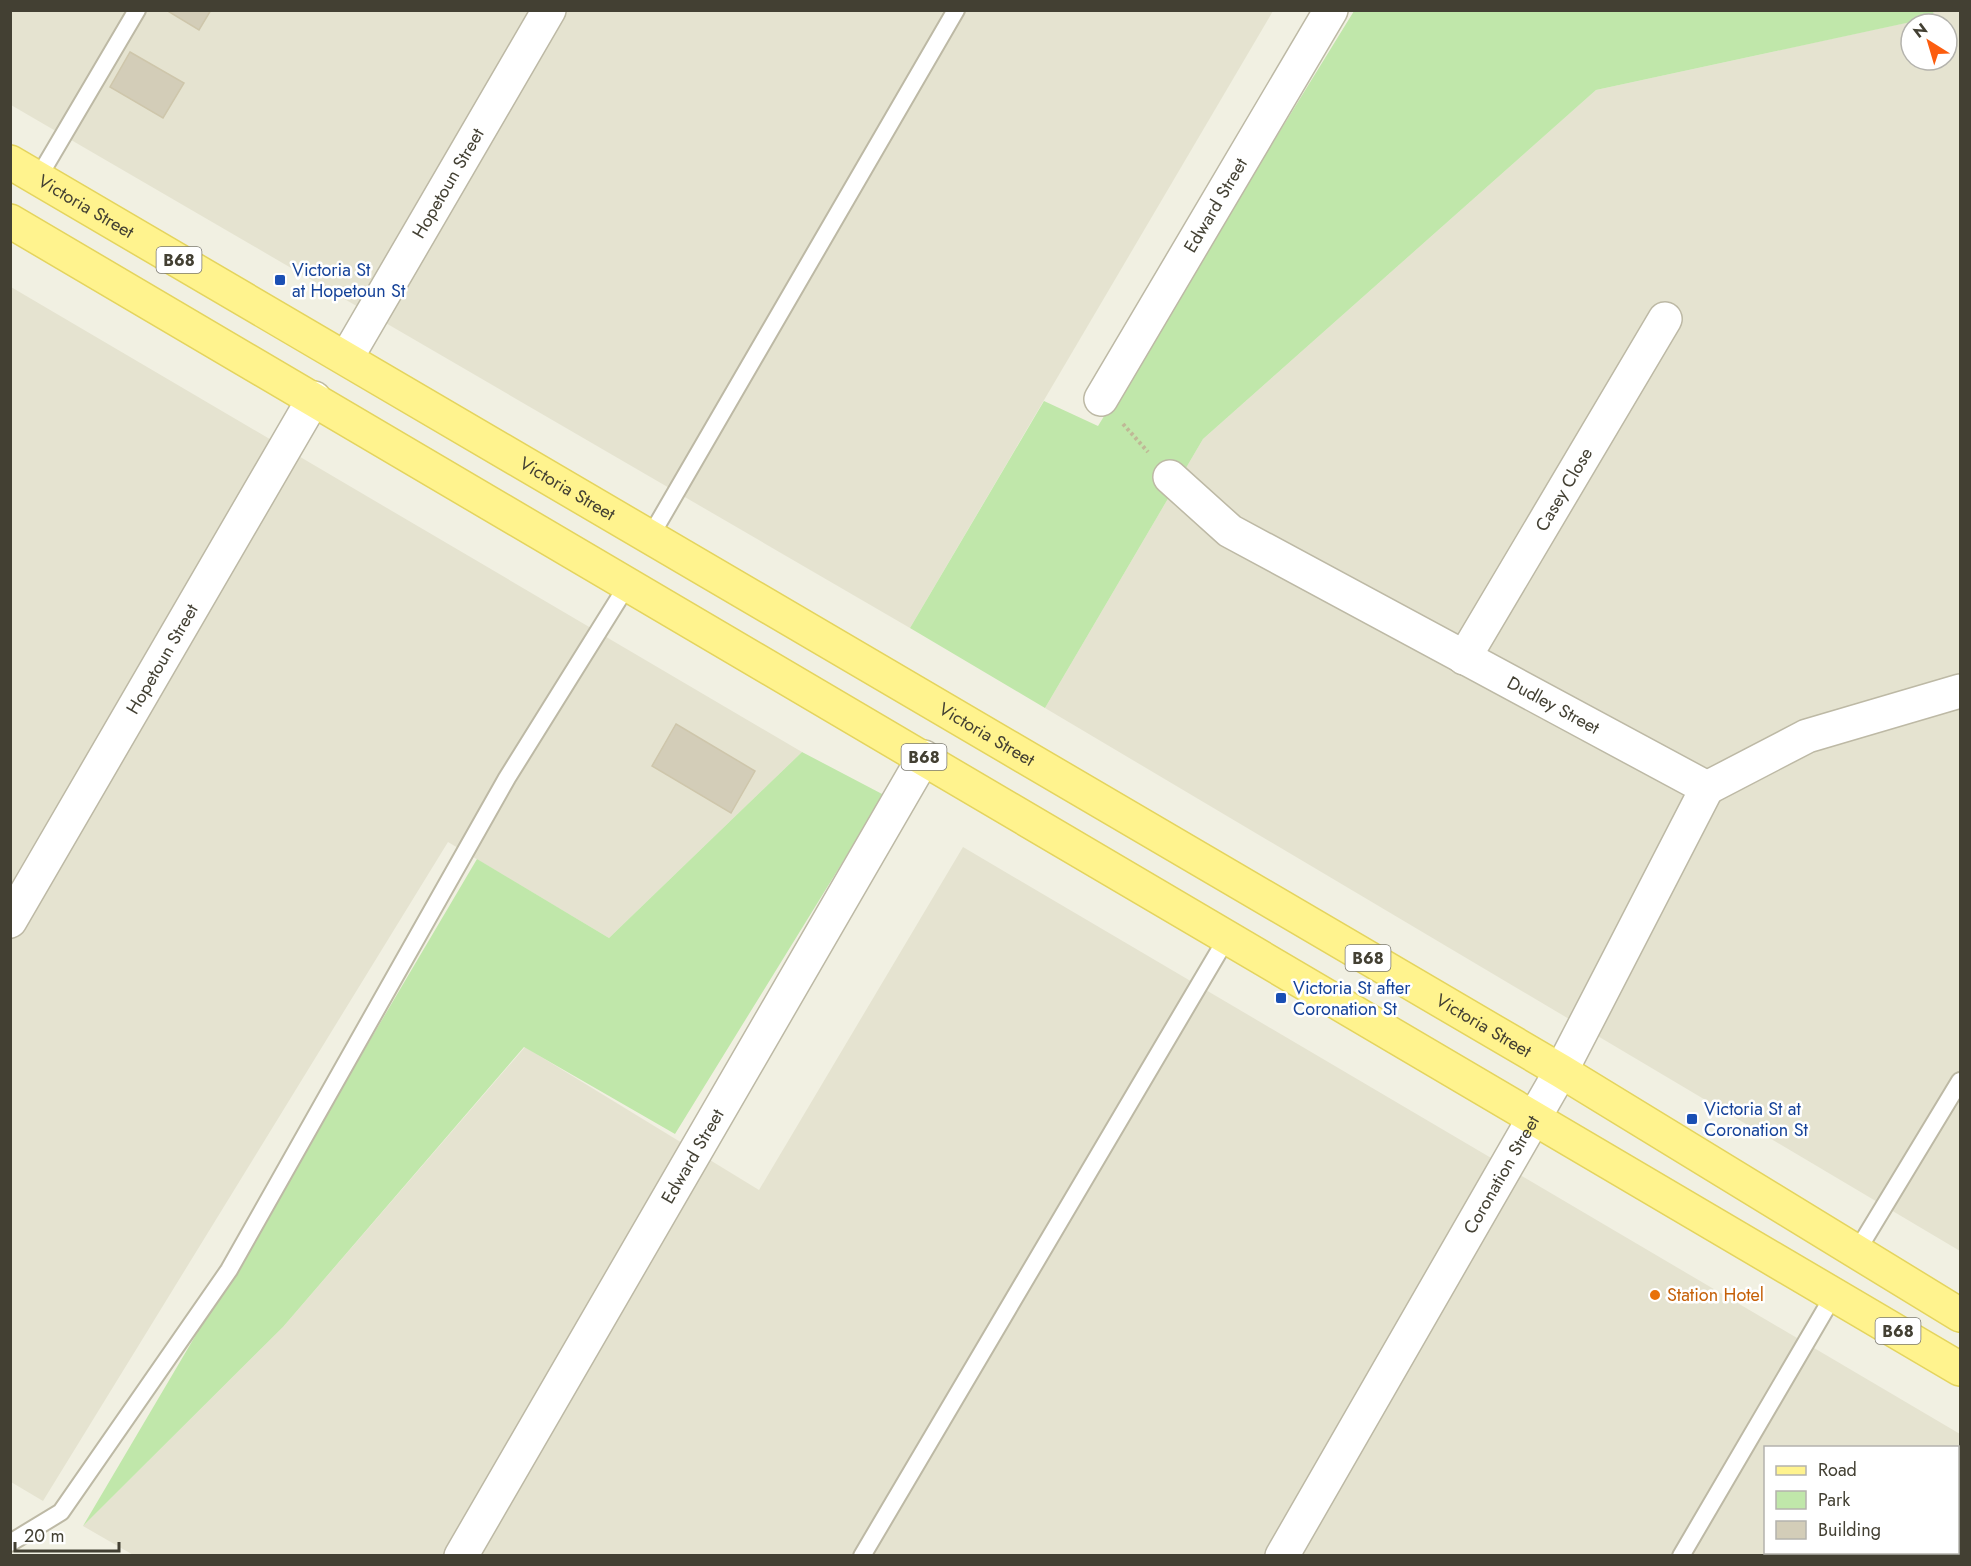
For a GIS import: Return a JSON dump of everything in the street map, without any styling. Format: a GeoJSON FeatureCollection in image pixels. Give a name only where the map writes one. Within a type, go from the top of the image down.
{"type":"FeatureCollection","features":[{"type":"Feature","properties":{"kind":"main road","name":"Victoria Street"},"geometry":{"type":"LineString","coordinates":[[10,162],[347,357],[1561,1071],[1960,1315]]}},
{"type":"Feature","properties":{"kind":"main road","name":"B68"},"geometry":{"type":"LineString","coordinates":[[11,223],[314,398],[1960,1368]]}},
{"type":"Feature","properties":{"kind":"street","name":"Hopetoun Street"},"geometry":{"type":"LineString","coordinates":[[347,357],[549,10]]}},
{"type":"Feature","properties":{"kind":"street","name":"Edward Street"},"geometry":{"type":"LineString","coordinates":[[1101,399],[1331,10]]}},
{"type":"Feature","properties":{"kind":"street","name":"Casey Close"},"geometry":{"type":"LineString","coordinates":[[1464,658],[1665,319]]}},
{"type":"Feature","properties":{"kind":"street","name":"Hopetoun Street"},"geometry":{"type":"LineString","coordinates":[[10,921],[314,398]]}},
{"type":"Feature","properties":{"kind":"street","name":"Dudley Street"},"geometry":{"type":"LineString","coordinates":[[1170,477],[1230,531],[1707,788]]}},
{"type":"Feature","properties":{"kind":"street"},"geometry":{"type":"LineString","coordinates":[[1707,788],[1807,736],[1960,691]]}},
{"type":"Feature","properties":{"kind":"street","name":"Edward Street"},"geometry":{"type":"LineString","coordinates":[[461,1556],[924,757]]}},
{"type":"Feature","properties":{"kind":"street","name":"Coronation Street"},"geometry":{"type":"LineString","coordinates":[[1282,1556],[1561,1071],[1707,788]]}},
{"type":"Feature","properties":{"kind":"lane"},"geometry":{"type":"LineString","coordinates":[[38,178],[137,10]]}},
{"type":"Feature","properties":{"kind":"lane"},"geometry":{"type":"LineString","coordinates":[[650,537],[956,10]]}},
{"type":"Feature","properties":{"kind":"lane"},"geometry":{"type":"LineString","coordinates":[[10,1543],[61,1512],[229,1270],[507,778],[627,584]]}},
{"type":"Feature","properties":{"kind":"lane"},"geometry":{"type":"LineString","coordinates":[[862,1556],[1228,936]]}},
{"type":"Feature","properties":{"kind":"lane"},"geometry":{"type":"LineString","coordinates":[[1857,1251],[1960,1081]]}},
{"type":"Feature","properties":{"kind":"lane"},"geometry":{"type":"LineString","coordinates":[[1681,1556],[1835,1293]]}},
{"type":"Feature","properties":{"kind":"path"},"geometry":{"type":"LineString","coordinates":[[1101,399],[1170,477]]}},
{"type":"Feature","properties":{"kind":"shaded area"},"geometry":{"type":"Polygon","coordinates":[[[11,11],[1273,11],[910,628],[11,105],[11,11]]]}},
{"type":"Feature","properties":{"kind":"shaded area"},"geometry":{"type":"Polygon","coordinates":[[[1933,11],[1960,11],[1960,1251],[1045,708],[1203,439],[1596,90],[1899,24],[1899,72],[1959,72],[1959,12],[1933,11]]]}},
{"type":"Feature","properties":{"kind":"shaded area"},"geometry":{"type":"Polygon","coordinates":[[[11,287],[802,752],[609,938],[448,842],[43,1501],[11,1482],[11,287]]]}},
{"type":"Feature","properties":{"kind":"shaded area"},"geometry":{"type":"Polygon","coordinates":[[[963,847],[1960,1434],[1960,1556],[135,1556],[83,1526],[283,1327],[525,1047],[759,1190],[963,847]]]}},
{"type":"Feature","properties":{"kind":"green space"},"geometry":{"type":"Polygon","coordinates":[[[1354,11],[1933,11],[1899,12],[1899,25],[1596,90],[1203,439],[1045,708],[910,628],[1044,401],[1098,426],[1354,11]]]}},
{"type":"Feature","properties":{"kind":"green space"},"geometry":{"type":"Polygon","coordinates":[[[802,752],[884,795],[675,1134],[524,1047],[283,1327],[83,1526],[477,859],[609,938],[802,752]]]}},
{"type":"Feature","properties":{"kind":"building"},"geometry":{"type":"Polygon","coordinates":[[[166,10],[211,10],[199,30],[166,10]]]}},
{"type":"Feature","properties":{"kind":"building"},"geometry":{"type":"Polygon","coordinates":[[[130,52],[184,83],[163,118],[110,87],[130,52]]]}},
{"type":"Feature","properties":{"kind":"building"},"geometry":{"type":"Polygon","coordinates":[[[676,724],[755,771],[731,813],[652,766],[676,724]]]}},
{"type":"Feature","properties":{"kind":"place","name":"Victoria St at Hopetoun St"},"geometry":{"type":"Point","coordinates":[280,280]}},
{"type":"Feature","properties":{"kind":"place","name":"Victoria St after Coronation St"},"geometry":{"type":"Point","coordinates":[1281,998]}},
{"type":"Feature","properties":{"kind":"place","name":"Victoria St at Coronation St"},"geometry":{"type":"Point","coordinates":[1692,1119]}},
{"type":"Feature","properties":{"kind":"place","name":"Station Hotel"},"geometry":{"type":"Point","coordinates":[1655,1295]}}]}
